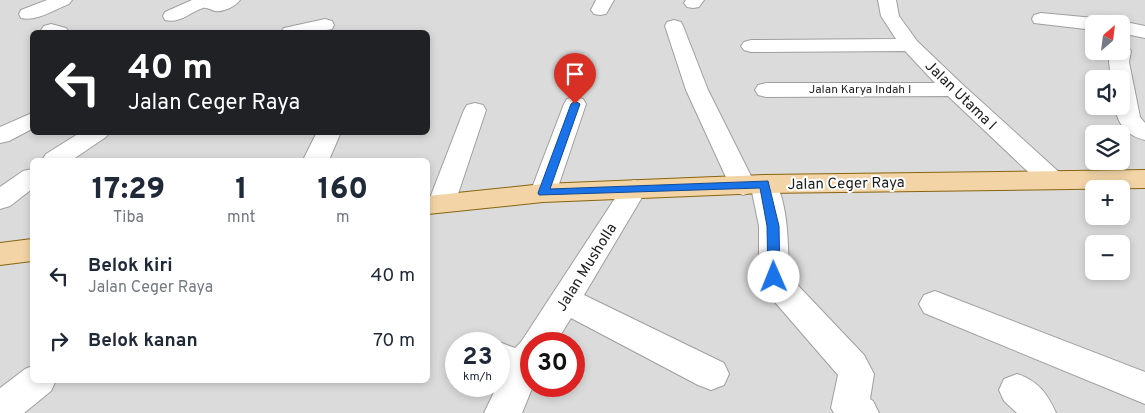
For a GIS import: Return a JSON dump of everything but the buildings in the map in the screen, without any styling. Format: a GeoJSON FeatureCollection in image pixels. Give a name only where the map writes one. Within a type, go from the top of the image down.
{"type":"FeatureCollection","features":[{"type":"Feature","properties":{"kind":"main road","name":"Jalan Ceger Raya"},"geometry":{"type":"LineString","coordinates":[[434,204],[543,193],[634,189],[1051,179],[1145,179]]}},
{"type":"Feature","properties":{"kind":"main road"},"geometry":{"type":"LineString","coordinates":[[0,254],[30,250]]}},
{"type":"Feature","properties":{"kind":"street"},"geometry":{"type":"LineString","coordinates":[[28,14],[63,0]]}},
{"type":"Feature","properties":{"kind":"street"},"geometry":{"type":"LineString","coordinates":[[172,16],[203,1],[218,6],[230,0]]}},
{"type":"Feature","properties":{"kind":"street","name":"Jalan Utama I"},"geometry":{"type":"LineString","coordinates":[[887,0],[890,16],[910,45],[954,89],[1051,179]]}},
{"type":"Feature","properties":{"kind":"street"},"geometry":{"type":"LineString","coordinates":[[1041,19],[1085,26]]}},
{"type":"Feature","properties":{"kind":"street"},"geometry":{"type":"LineString","coordinates":[[301,30],[325,25]]}},
{"type":"Feature","properties":{"kind":"street"},"geometry":{"type":"LineString","coordinates":[[674,26],[697,90],[754,185],[773,226],[774,277],[778,284],[852,366],[856,374],[853,411]]}},
{"type":"Feature","properties":{"kind":"street"},"geometry":{"type":"LineString","coordinates":[[1130,39],[1145,32]]}},
{"type":"Feature","properties":{"kind":"street"},"geometry":{"type":"LineString","coordinates":[[751,46],[910,45]]}},
{"type":"Feature","properties":{"kind":"street"},"geometry":{"type":"LineString","coordinates":[[1121,60],[1128,118],[1134,126],[1145,133]]}},
{"type":"Feature","properties":{"kind":"street","name":"Jalan Karya Indah I"},"geometry":{"type":"LineString","coordinates":[[766,90],[954,89]]}},
{"type":"Feature","properties":{"kind":"street"},"geometry":{"type":"LineString","coordinates":[[543,193],[575,104]]}},
{"type":"Feature","properties":{"kind":"street"},"geometry":{"type":"LineString","coordinates":[[434,204],[475,110]]}},
{"type":"Feature","properties":{"kind":"street"},"geometry":{"type":"LineString","coordinates":[[0,136],[30,121]]}},
{"type":"Feature","properties":{"kind":"street"},"geometry":{"type":"LineString","coordinates":[[58,158],[93,135]]}},
{"type":"Feature","properties":{"kind":"street"},"geometry":{"type":"LineString","coordinates":[[317,158],[328,135]]}},
{"type":"Feature","properties":{"kind":"street"},"geometry":{"type":"LineString","coordinates":[[0,200],[30,178]]}},
{"type":"Feature","properties":{"kind":"street","name":"Jalan Musholla"},"geometry":{"type":"LineString","coordinates":[[541,332],[565,300],[634,189]]}},
{"type":"Feature","properties":{"kind":"street"},"geometry":{"type":"LineString","coordinates":[[565,300],[711,374]]}},
{"type":"Feature","properties":{"kind":"street"},"geometry":{"type":"LineString","coordinates":[[935,304],[1145,388]]}},
{"type":"Feature","properties":{"kind":"street","name":"Jalan Musholla"},"geometry":{"type":"LineString","coordinates":[[503,413],[520,364]]}},
{"type":"Feature","properties":{"kind":"street"},"geometry":{"type":"LineString","coordinates":[[0,410],[34,383]]}},
{"type":"Feature","properties":{"kind":"shaded area"},"geometry":{"type":"Polygon","coordinates":[[[0,0],[1145,0],[1145,413],[0,413],[0,0]]]}},
{"type":"Feature","properties":{"kind":"route"},"geometry":{"type":"LineString","coordinates":[[575,104],[543,193],[764,184],[773,226],[774,277]]}}]}
